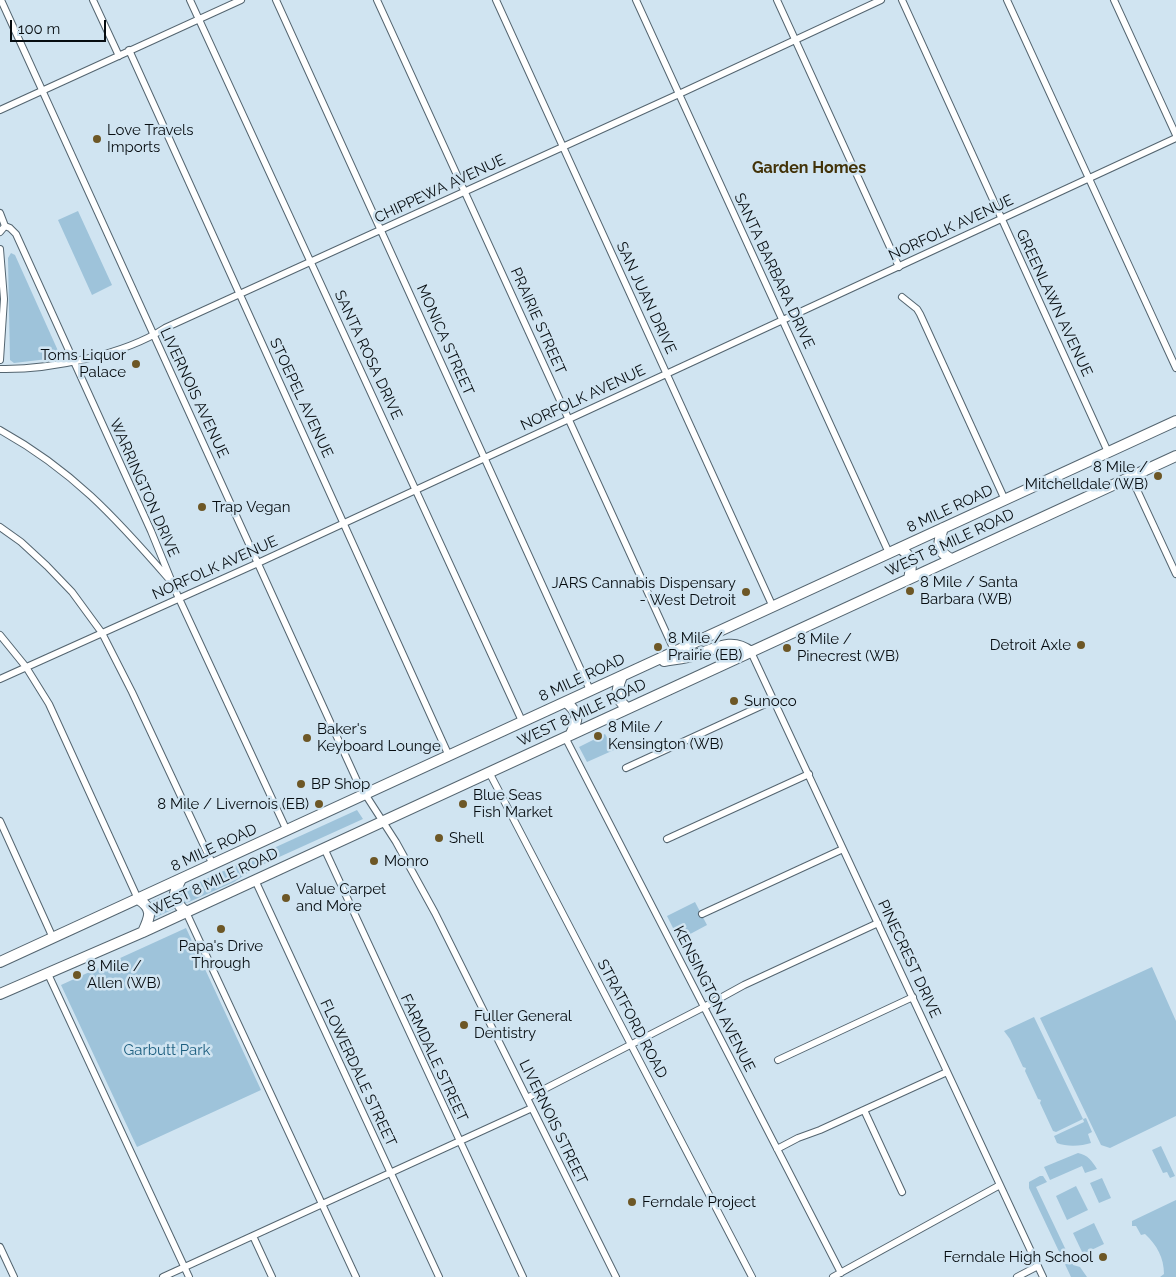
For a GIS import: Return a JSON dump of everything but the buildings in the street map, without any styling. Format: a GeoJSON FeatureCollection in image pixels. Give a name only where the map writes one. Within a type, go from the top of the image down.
{"type":"FeatureCollection","features":[{"type":"Feature","properties":{"kind":"highway","name":"8 MILE ROAD"},"geometry":{"type":"LineString","coordinates":[[0,962],[1176,421]]}},
{"type":"Feature","properties":{"kind":"highway","name":"WEST 8 MILE ROAD"},"geometry":{"type":"LineString","coordinates":[[2,990],[48,974],[143,932],[1176,456]]}},
{"type":"Feature","properties":{"kind":"highway"},"geometry":{"type":"LineString","coordinates":[[943,528],[940,548],[944,555],[951,559]]}},
{"type":"Feature","properties":{"kind":"highway"},"geometry":{"type":"LineString","coordinates":[[900,548],[911,560],[909,579]]}},
{"type":"Feature","properties":{"kind":"highway"},"geometry":{"type":"LineString","coordinates":[[647,665],[698,654],[724,644],[739,646],[751,652]]}},
{"type":"Feature","properties":{"kind":"highway"},"geometry":{"type":"LineString","coordinates":[[622,676],[617,687],[617,695],[620,702],[627,708]]}},
{"type":"Feature","properties":{"kind":"highway"},"geometry":{"type":"LineString","coordinates":[[566,702],[576,714],[575,724],[568,736]]}},
{"type":"Feature","properties":{"kind":"highway"},"geometry":{"type":"LineString","coordinates":[[181,879],[176,890],[175,899],[177,904],[186,912]]}},
{"type":"Feature","properties":{"kind":"highway"},"geometry":{"type":"LineString","coordinates":[[138,899],[144,903],[149,911],[148,921],[143,932]]}},
{"type":"Feature","properties":{"kind":"street","name":"LIVERNOIS AVENUE"},"geometry":{"type":"LineString","coordinates":[[1,0],[358,783],[366,795]]}},
{"type":"Feature","properties":{"kind":"street"},"geometry":{"type":"LineString","coordinates":[[94,0],[119,56]]}},
{"type":"Feature","properties":{"kind":"street","name":"SANTA ROSA DRIVE"},"geometry":{"type":"LineString","coordinates":[[190,0],[522,722]]}},
{"type":"Feature","properties":{"kind":"street"},"geometry":{"type":"LineString","coordinates":[[0,110],[241,0]]}},
{"type":"Feature","properties":{"kind":"street","name":"MONICA STREET"},"geometry":{"type":"LineString","coordinates":[[276,0],[590,690]]}},
{"type":"Feature","properties":{"kind":"street","name":"PRAIRIE STREET"},"geometry":{"type":"LineString","coordinates":[[378,0],[675,652]]}},
{"type":"Feature","properties":{"kind":"street","name":"SAN JUAN DRIVE"},"geometry":{"type":"LineString","coordinates":[[496,0],[773,607]]}},
{"type":"Feature","properties":{"kind":"street","name":"SANTA BARBARA DRIVE"},"geometry":{"type":"LineString","coordinates":[[636,0],[889,553]]}},
{"type":"Feature","properties":{"kind":"street"},"geometry":{"type":"LineString","coordinates":[[777,0],[899,267]]}},
{"type":"Feature","properties":{"kind":"street","name":"CHIPPEWA AVENUE"},"geometry":{"type":"LineString","coordinates":[[0,370],[73,361],[115,350],[154,336],[165,328],[881,0]]}},
{"type":"Feature","properties":{"kind":"street","name":"GREENLAWN AVENUE"},"geometry":{"type":"LineString","coordinates":[[902,0],[1108,452]]}},
{"type":"Feature","properties":{"kind":"street"},"geometry":{"type":"LineString","coordinates":[[1007,0],[1176,368]]}},
{"type":"Feature","properties":{"kind":"street"},"geometry":{"type":"LineString","coordinates":[[1114,0],[1176,136]]}},
{"type":"Feature","properties":{"kind":"street","name":"STOEPEL AVENUE"},"geometry":{"type":"LineString","coordinates":[[129,50],[449,756]]}},
{"type":"Feature","properties":{"kind":"street","name":"NORFOLK AVENUE"},"geometry":{"type":"LineString","coordinates":[[0,679],[258,563],[899,267],[1176,136]]}},
{"type":"Feature","properties":{"kind":"street","name":"WARRINGTON DRIVE"},"geometry":{"type":"LineString","coordinates":[[0,213],[5,226],[16,234],[151,530],[179,598],[287,831]]}},
{"type":"Feature","properties":{"kind":"street"},"geometry":{"type":"LineString","coordinates":[[0,232],[5,226]]}},
{"type":"Feature","properties":{"kind":"street"},"geometry":{"type":"LineString","coordinates":[[0,249],[4,299],[0,360]]}},
{"type":"Feature","properties":{"kind":"street"},"geometry":{"type":"LineString","coordinates":[[902,297],[917,309],[920,314],[1005,500]]}},
{"type":"Feature","properties":{"kind":"street"},"geometry":{"type":"LineString","coordinates":[[0,430],[36,452],[82,486],[117,520],[172,582]]}},
{"type":"Feature","properties":{"kind":"street"},"geometry":{"type":"LineString","coordinates":[[1131,477],[1176,574]]}},
{"type":"Feature","properties":{"kind":"street"},"geometry":{"type":"LineString","coordinates":[[0,527],[48,566],[78,599],[102,633],[132,692],[213,865]]}},
{"type":"Feature","properties":{"kind":"street"},"geometry":{"type":"LineString","coordinates":[[0,635],[26,667],[49,704],[138,899]]}},
{"type":"Feature","properties":{"kind":"street","name":"PINECREST DRIVE"},"geometry":{"type":"LineString","coordinates":[[751,652],[1043,1277]]}},
{"type":"Feature","properties":{"kind":"street"},"geometry":{"type":"LineString","coordinates":[[626,768],[774,700]]}},
{"type":"Feature","properties":{"kind":"street","name":"KENSINGTON AVENUE"},"geometry":{"type":"LineString","coordinates":[[568,736],[704,1007],[841,1273]]}},
{"type":"Feature","properties":{"kind":"street","name":"STRATFORD ROAD"},"geometry":{"type":"LineString","coordinates":[[490,772],[752,1277]]}},
{"type":"Feature","properties":{"kind":"street"},"geometry":{"type":"LineString","coordinates":[[667,840],[809,774]]}},
{"type":"Feature","properties":{"kind":"street","name":"LIVERNOIS STREET"},"geometry":{"type":"LineString","coordinates":[[366,795],[383,821],[435,913],[616,1277]]}},
{"type":"Feature","properties":{"kind":"street"},"geometry":{"type":"LineString","coordinates":[[0,821],[53,938]]}},
{"type":"Feature","properties":{"kind":"street","name":"FARMDALE STREET"},"geometry":{"type":"LineString","coordinates":[[324,848],[523,1277]]}},
{"type":"Feature","properties":{"kind":"street"},"geometry":{"type":"LineString","coordinates":[[702,914],[843,849]]}},
{"type":"Feature","properties":{"kind":"street","name":"FLOWERDALE STREET"},"geometry":{"type":"LineString","coordinates":[[255,880],[439,1277]]}},
{"type":"Feature","properties":{"kind":"street"},"geometry":{"type":"LineString","coordinates":[[186,912],[356,1277]]}},
{"type":"Feature","properties":{"kind":"street"},"geometry":{"type":"LineString","coordinates":[[527,1098],[744,985],[878,923]]}},
{"type":"Feature","properties":{"kind":"street"},"geometry":{"type":"LineString","coordinates":[[48,974],[189,1277]]}},
{"type":"Feature","properties":{"kind":"street"},"geometry":{"type":"LineString","coordinates":[[778,1060],[913,998]]}},
{"type":"Feature","properties":{"kind":"street"},"geometry":{"type":"LineString","coordinates":[[777,1149],[947,1072]]}},
{"type":"Feature","properties":{"kind":"street"},"geometry":{"type":"LineString","coordinates":[[163,1277],[532,1108]]}},
{"type":"Feature","properties":{"kind":"street"},"geometry":{"type":"LineString","coordinates":[[864,1110],[902,1192]]}},
{"type":"Feature","properties":{"kind":"street"},"geometry":{"type":"LineString","coordinates":[[833,1277],[1000,1185]]}},
{"type":"Feature","properties":{"kind":"street"},"geometry":{"type":"LineString","coordinates":[[253,1236],[272,1277]]}},
{"type":"Feature","properties":{"kind":"street"},"geometry":{"type":"LineString","coordinates":[[0,1247],[14,1277]]}},
{"type":"Feature","properties":{"kind":"street"},"geometry":{"type":"LineString","coordinates":[[1017,1277],[1038,1266]]}},
{"type":"Feature","properties":{"kind":"green space"},"geometry":{"type":"Polygon","coordinates":[[[78,211],[112,285],[92,295],[58,220],[78,211]]]}},
{"type":"Feature","properties":{"kind":"green space"},"geometry":{"type":"Polygon","coordinates":[[[11,253],[15,255],[59,353],[56,358],[14,363],[10,360],[8,258],[11,253]]]}},
{"type":"Feature","properties":{"kind":"green space"},"geometry":{"type":"Polygon","coordinates":[[[605,734],[614,750],[587,762],[579,747],[605,734]]]}},
{"type":"Feature","properties":{"kind":"green space"},"geometry":{"type":"Polygon","coordinates":[[[357,810],[363,819],[255,868],[234,882],[189,902],[181,901],[180,895],[184,889],[357,810]]]}},
{"type":"Feature","properties":{"kind":"green space"},"geometry":{"type":"Polygon","coordinates":[[[170,893],[170,902],[174,909],[154,918],[154,910],[150,902],[170,893]]]}},
{"type":"Feature","properties":{"kind":"green space"},"geometry":{"type":"Polygon","coordinates":[[[695,902],[707,925],[679,940],[667,916],[695,902]]]}},
{"type":"Feature","properties":{"kind":"green space","name":"Garbutt Park"},"geometry":{"type":"Polygon","coordinates":[[[186,928],[261,1090],[137,1147],[61,985],[186,928]]]}},
{"type":"Feature","properties":{"kind":"green space"},"geometry":{"type":"Polygon","coordinates":[[[1152,967],[1176,1021],[1176,1116],[1110,1148],[1101,1145],[1040,1018],[1152,967]]]}},
{"type":"Feature","properties":{"kind":"green space"},"geometry":{"type":"Polygon","coordinates":[[[1034,1017],[1083,1119],[1056,1132],[1053,1131],[1040,1103],[1041,1100],[1038,1099],[1025,1071],[1026,1068],[1023,1067],[1010,1039],[1004,1031],[1034,1017]]]}},
{"type":"Feature","properties":{"kind":"green space"},"geometry":{"type":"Polygon","coordinates":[[[1086,1118],[1092,1132],[1088,1134],[1091,1143],[1074,1146],[1057,1143],[1054,1136],[1084,1122],[1083,1119],[1086,1118]]]}},
{"type":"Feature","properties":{"kind":"green space"},"geometry":{"type":"Polygon","coordinates":[[[1161,1146],[1175,1176],[1170,1178],[1167,1172],[1163,1173],[1152,1150],[1161,1146]]]}},
{"type":"Feature","properties":{"kind":"green space"},"geometry":{"type":"Polygon","coordinates":[[[1078,1153],[1089,1159],[1097,1169],[1085,1173],[1082,1166],[1050,1180],[1044,1167],[1078,1153]]]}},
{"type":"Feature","properties":{"kind":"green space"},"geometry":{"type":"Polygon","coordinates":[[[1043,1176],[1047,1182],[1036,1187],[1073,1265],[1080,1267],[1087,1277],[1071,1277],[1029,1188],[1029,1182],[1043,1176]]]}},
{"type":"Feature","properties":{"kind":"green space"},"geometry":{"type":"Polygon","coordinates":[[[1102,1178],[1111,1198],[1099,1203],[1090,1183],[1102,1178]]]}},
{"type":"Feature","properties":{"kind":"green space"},"geometry":{"type":"Polygon","coordinates":[[[1076,1186],[1088,1210],[1067,1220],[1056,1196],[1076,1186]]]}},
{"type":"Feature","properties":{"kind":"green space"},"geometry":{"type":"Polygon","coordinates":[[[1176,1200],[1176,1277],[1160,1277],[1164,1274],[1159,1252],[1145,1234],[1141,1235],[1136,1226],[1132,1226],[1132,1221],[1176,1200]]]}},
{"type":"Feature","properties":{"kind":"green space"},"geometry":{"type":"Polygon","coordinates":[[[1094,1223],[1104,1244],[1083,1254],[1073,1233],[1094,1223]]]}},
{"type":"Feature","properties":{"kind":"place","name":"Love Travels Imports"},"geometry":{"type":"Point","coordinates":[97,139]}},
{"type":"Feature","properties":{"kind":"place","name":"Toms Liquor Palace"},"geometry":{"type":"Point","coordinates":[136,364]}},
{"type":"Feature","properties":{"kind":"place","name":"8 Mile / Mitchelldale (WB)"},"geometry":{"type":"Point","coordinates":[1158,476]}},
{"type":"Feature","properties":{"kind":"place","name":"Trap Vegan"},"geometry":{"type":"Point","coordinates":[202,507]}},
{"type":"Feature","properties":{"kind":"place","name":"8 Mile / Santa Barbara (WB)"},"geometry":{"type":"Point","coordinates":[910,591]}},
{"type":"Feature","properties":{"kind":"place","name":"JARS Cannabis Dispensary - West Detroit"},"geometry":{"type":"Point","coordinates":[746,592]}},
{"type":"Feature","properties":{"kind":"place","name":"Detroit Axle"},"geometry":{"type":"Point","coordinates":[1081,645]}},
{"type":"Feature","properties":{"kind":"place","name":"8 Mile / Prairie (EB)"},"geometry":{"type":"Point","coordinates":[658,647]}},
{"type":"Feature","properties":{"kind":"place","name":"8 Mile / Pinecrest (WB)"},"geometry":{"type":"Point","coordinates":[787,648]}},
{"type":"Feature","properties":{"kind":"place","name":"Sunoco"},"geometry":{"type":"Point","coordinates":[734,701]}},
{"type":"Feature","properties":{"kind":"place","name":"8 Mile / Kensington (WB)"},"geometry":{"type":"Point","coordinates":[598,736]}},
{"type":"Feature","properties":{"kind":"place","name":"Baker's Keyboard Lounge"},"geometry":{"type":"Point","coordinates":[307,738]}},
{"type":"Feature","properties":{"kind":"place","name":"BP Shop"},"geometry":{"type":"Point","coordinates":[301,784]}},
{"type":"Feature","properties":{"kind":"place","name":"8 Mile / Livernois (EB)"},"geometry":{"type":"Point","coordinates":[319,804]}},
{"type":"Feature","properties":{"kind":"place","name":"Blue Seas Fish Market"},"geometry":{"type":"Point","coordinates":[463,804]}},
{"type":"Feature","properties":{"kind":"place","name":"Shell"},"geometry":{"type":"Point","coordinates":[439,838]}},
{"type":"Feature","properties":{"kind":"place","name":"Monro"},"geometry":{"type":"Point","coordinates":[374,861]}},
{"type":"Feature","properties":{"kind":"place","name":"Value Carpet and More"},"geometry":{"type":"Point","coordinates":[286,898]}},
{"type":"Feature","properties":{"kind":"place","name":"Papa's Drive Through"},"geometry":{"type":"Point","coordinates":[221,929]}},
{"type":"Feature","properties":{"kind":"place","name":"8 Mile / Allen (WB)"},"geometry":{"type":"Point","coordinates":[77,975]}},
{"type":"Feature","properties":{"kind":"place","name":"Fuller General Dentistry"},"geometry":{"type":"Point","coordinates":[464,1025]}},
{"type":"Feature","properties":{"kind":"place","name":"Ferndale Project"},"geometry":{"type":"Point","coordinates":[632,1202]}},
{"type":"Feature","properties":{"kind":"place","name":"Ferndale High School"},"geometry":{"type":"Point","coordinates":[1103,1257]}},
{"type":"Feature","properties":{"kind":"district","name":"Garden Homes"},"geometry":{"type":"Point","coordinates":[809,168]}}]}
